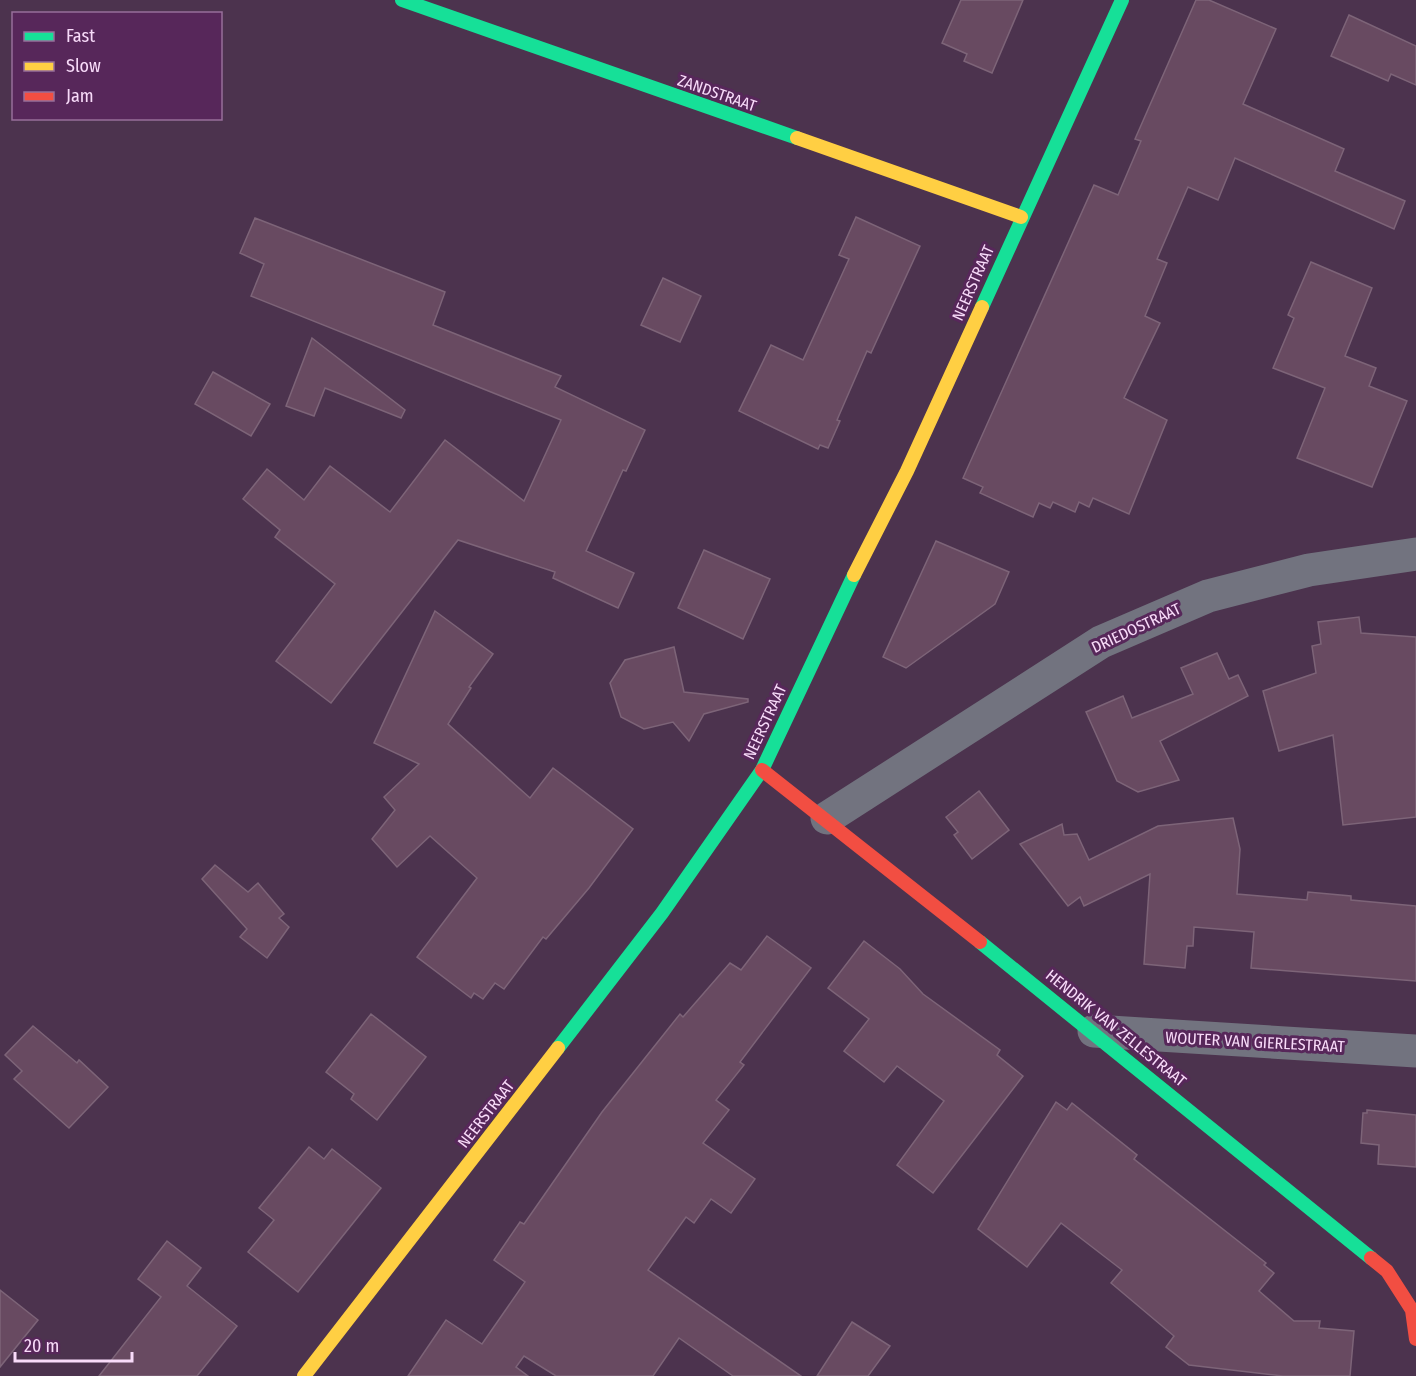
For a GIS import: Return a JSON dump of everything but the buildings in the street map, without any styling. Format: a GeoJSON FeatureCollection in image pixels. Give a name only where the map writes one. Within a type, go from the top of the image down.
{"type":"FeatureCollection","features":[{"type":"Feature","properties":{"kind":"street","name":"ZANDSTRAAT"},"geometry":{"type":"LineString","coordinates":[[402,0],[1021,217]]}},
{"type":"Feature","properties":{"kind":"street","name":"NEERSTRAAT"},"geometry":{"type":"LineString","coordinates":[[304,1376],[662,913],[762,770],[830,622],[907,471],[1122,0]]}},
{"type":"Feature","properties":{"kind":"street","name":"DRIEDOSTRAAT"},"geometry":{"type":"LineString","coordinates":[[827,818],[1101,642],[1208,596],[1309,570],[1416,554]]}},
{"type":"Feature","properties":{"kind":"street","name":"HENDRIK VAN ZELLESTRAAT"},"geometry":{"type":"LineString","coordinates":[[762,770],[827,818],[1094,1031],[1387,1271],[1412,1311],[1416,1339]]}},
{"type":"Feature","properties":{"kind":"street","name":"WOUTER VAN GIERLESTRAAT"},"geometry":{"type":"LineString","coordinates":[[1094,1031],[1416,1051]]}},
{"type":"Feature","properties":{"kind":"traffic: fast"},"geometry":{"type":"LineString","coordinates":[[402,0],[797,138]]}},
{"type":"Feature","properties":{"kind":"traffic: fast"},"geometry":{"type":"LineString","coordinates":[[982,307],[1122,0]]}},
{"type":"Feature","properties":{"kind":"traffic: fast"},"geometry":{"type":"LineString","coordinates":[[558,1048],[662,913],[762,770],[854,575]]}},
{"type":"Feature","properties":{"kind":"traffic: fast"},"geometry":{"type":"LineString","coordinates":[[980,942],[1371,1258]]}},
{"type":"Feature","properties":{"kind":"traffic: slow"},"geometry":{"type":"LineString","coordinates":[[797,138],[1021,217]]}},
{"type":"Feature","properties":{"kind":"traffic: slow"},"geometry":{"type":"LineString","coordinates":[[854,575],[907,471],[982,307]]}},
{"type":"Feature","properties":{"kind":"traffic: slow"},"geometry":{"type":"LineString","coordinates":[[304,1376],[558,1048]]}},
{"type":"Feature","properties":{"kind":"traffic: jam"},"geometry":{"type":"LineString","coordinates":[[762,770],[980,942]]}},
{"type":"Feature","properties":{"kind":"traffic: jam"},"geometry":{"type":"LineString","coordinates":[[1371,1258],[1387,1271],[1412,1310],[1416,1339]]}}]}
